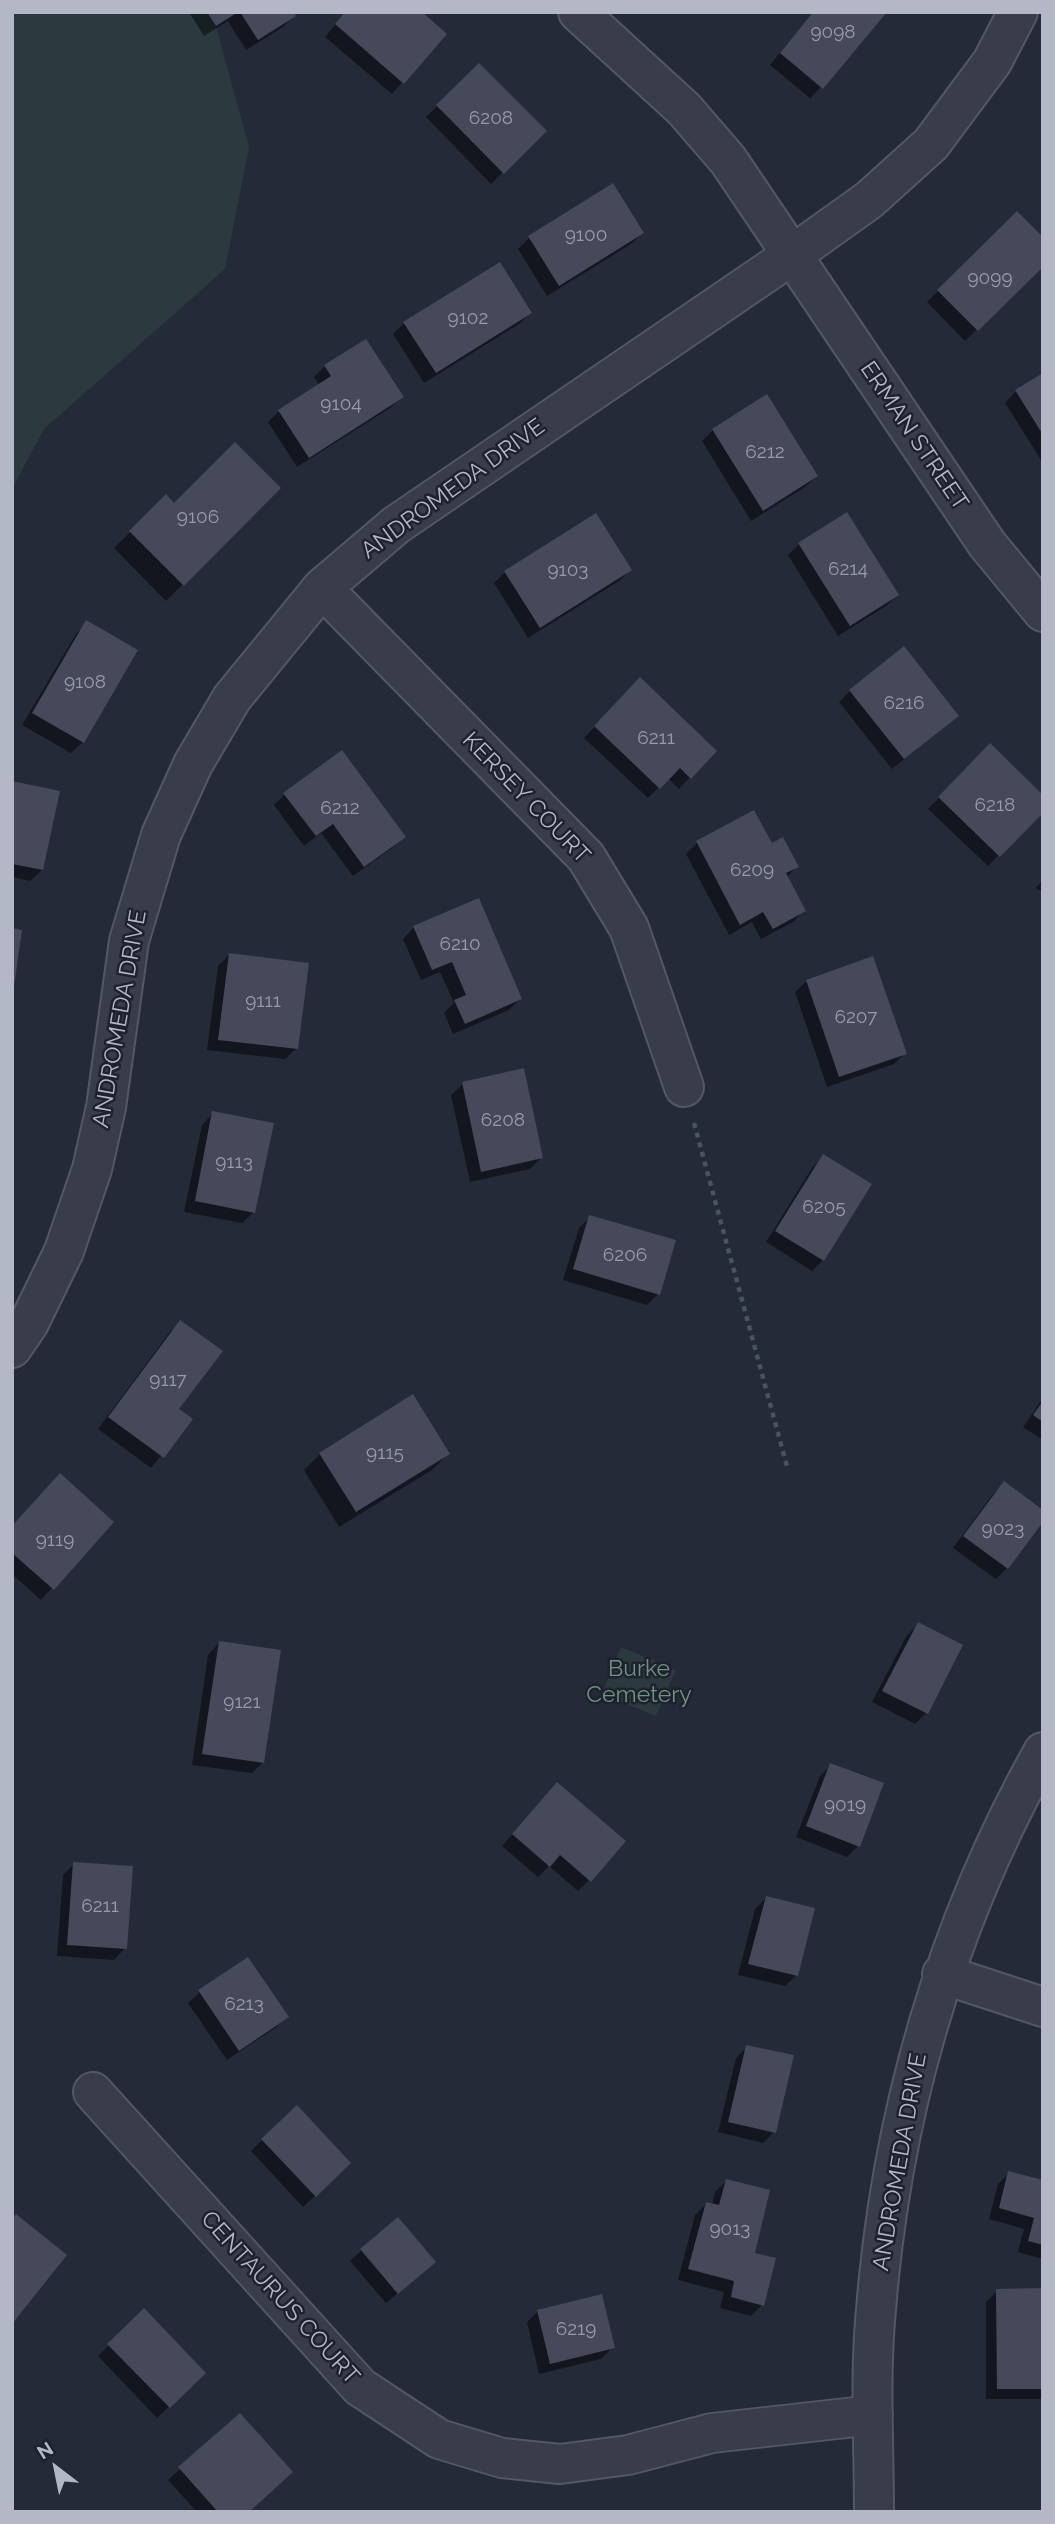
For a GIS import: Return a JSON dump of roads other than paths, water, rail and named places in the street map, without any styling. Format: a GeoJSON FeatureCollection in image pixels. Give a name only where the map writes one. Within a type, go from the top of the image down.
{"type":"FeatureCollection","features":[{"type":"Feature","properties":{"kind":"street","name":"ERMAN STREET"},"geometry":{"type":"LineString","coordinates":[[578,12],[684,108],[728,160],[987,544],[1043,612]]}},
{"type":"Feature","properties":{"kind":"street","name":"ANDROMEDA DRIVE"},"geometry":{"type":"LineString","coordinates":[[12,1348],[29,1323],[64,1251],[92,1169],[106,1108],[129,941],[160,835],[193,764],[232,698],[321,588],[396,525],[869,200],[931,144],[992,62],[1018,12]]}},
{"type":"Feature","properties":{"kind":"street","name":"KERSEY COURT"},"geometry":{"type":"LineString","coordinates":[[321,588],[586,856],[629,928],[684,1087]]}},
{"type":"Feature","properties":{"kind":"street","name":"ANDROMEDA DRIVE"},"geometry":{"type":"LineString","coordinates":[[874,2512],[874,2323],[884,2225],[910,2083],[942,1974],[974,1890],[1017,1797],[1043,1752]]}},
{"type":"Feature","properties":{"kind":"street"},"geometry":{"type":"LineString","coordinates":[[942,1974],[1043,2007]]}},
{"type":"Feature","properties":{"kind":"street","name":"CENTAURUS COURT"},"geometry":{"type":"LineString","coordinates":[[93,2092],[360,2387],[439,2439],[502,2458],[560,2464],[628,2455],[712,2433],[873,2415]]}},
{"type":"Feature","properties":{"kind":"park label","name":"Burke Cemetery"},"geometry":{"type":"Point","coordinates":[639,1682]}}]}
